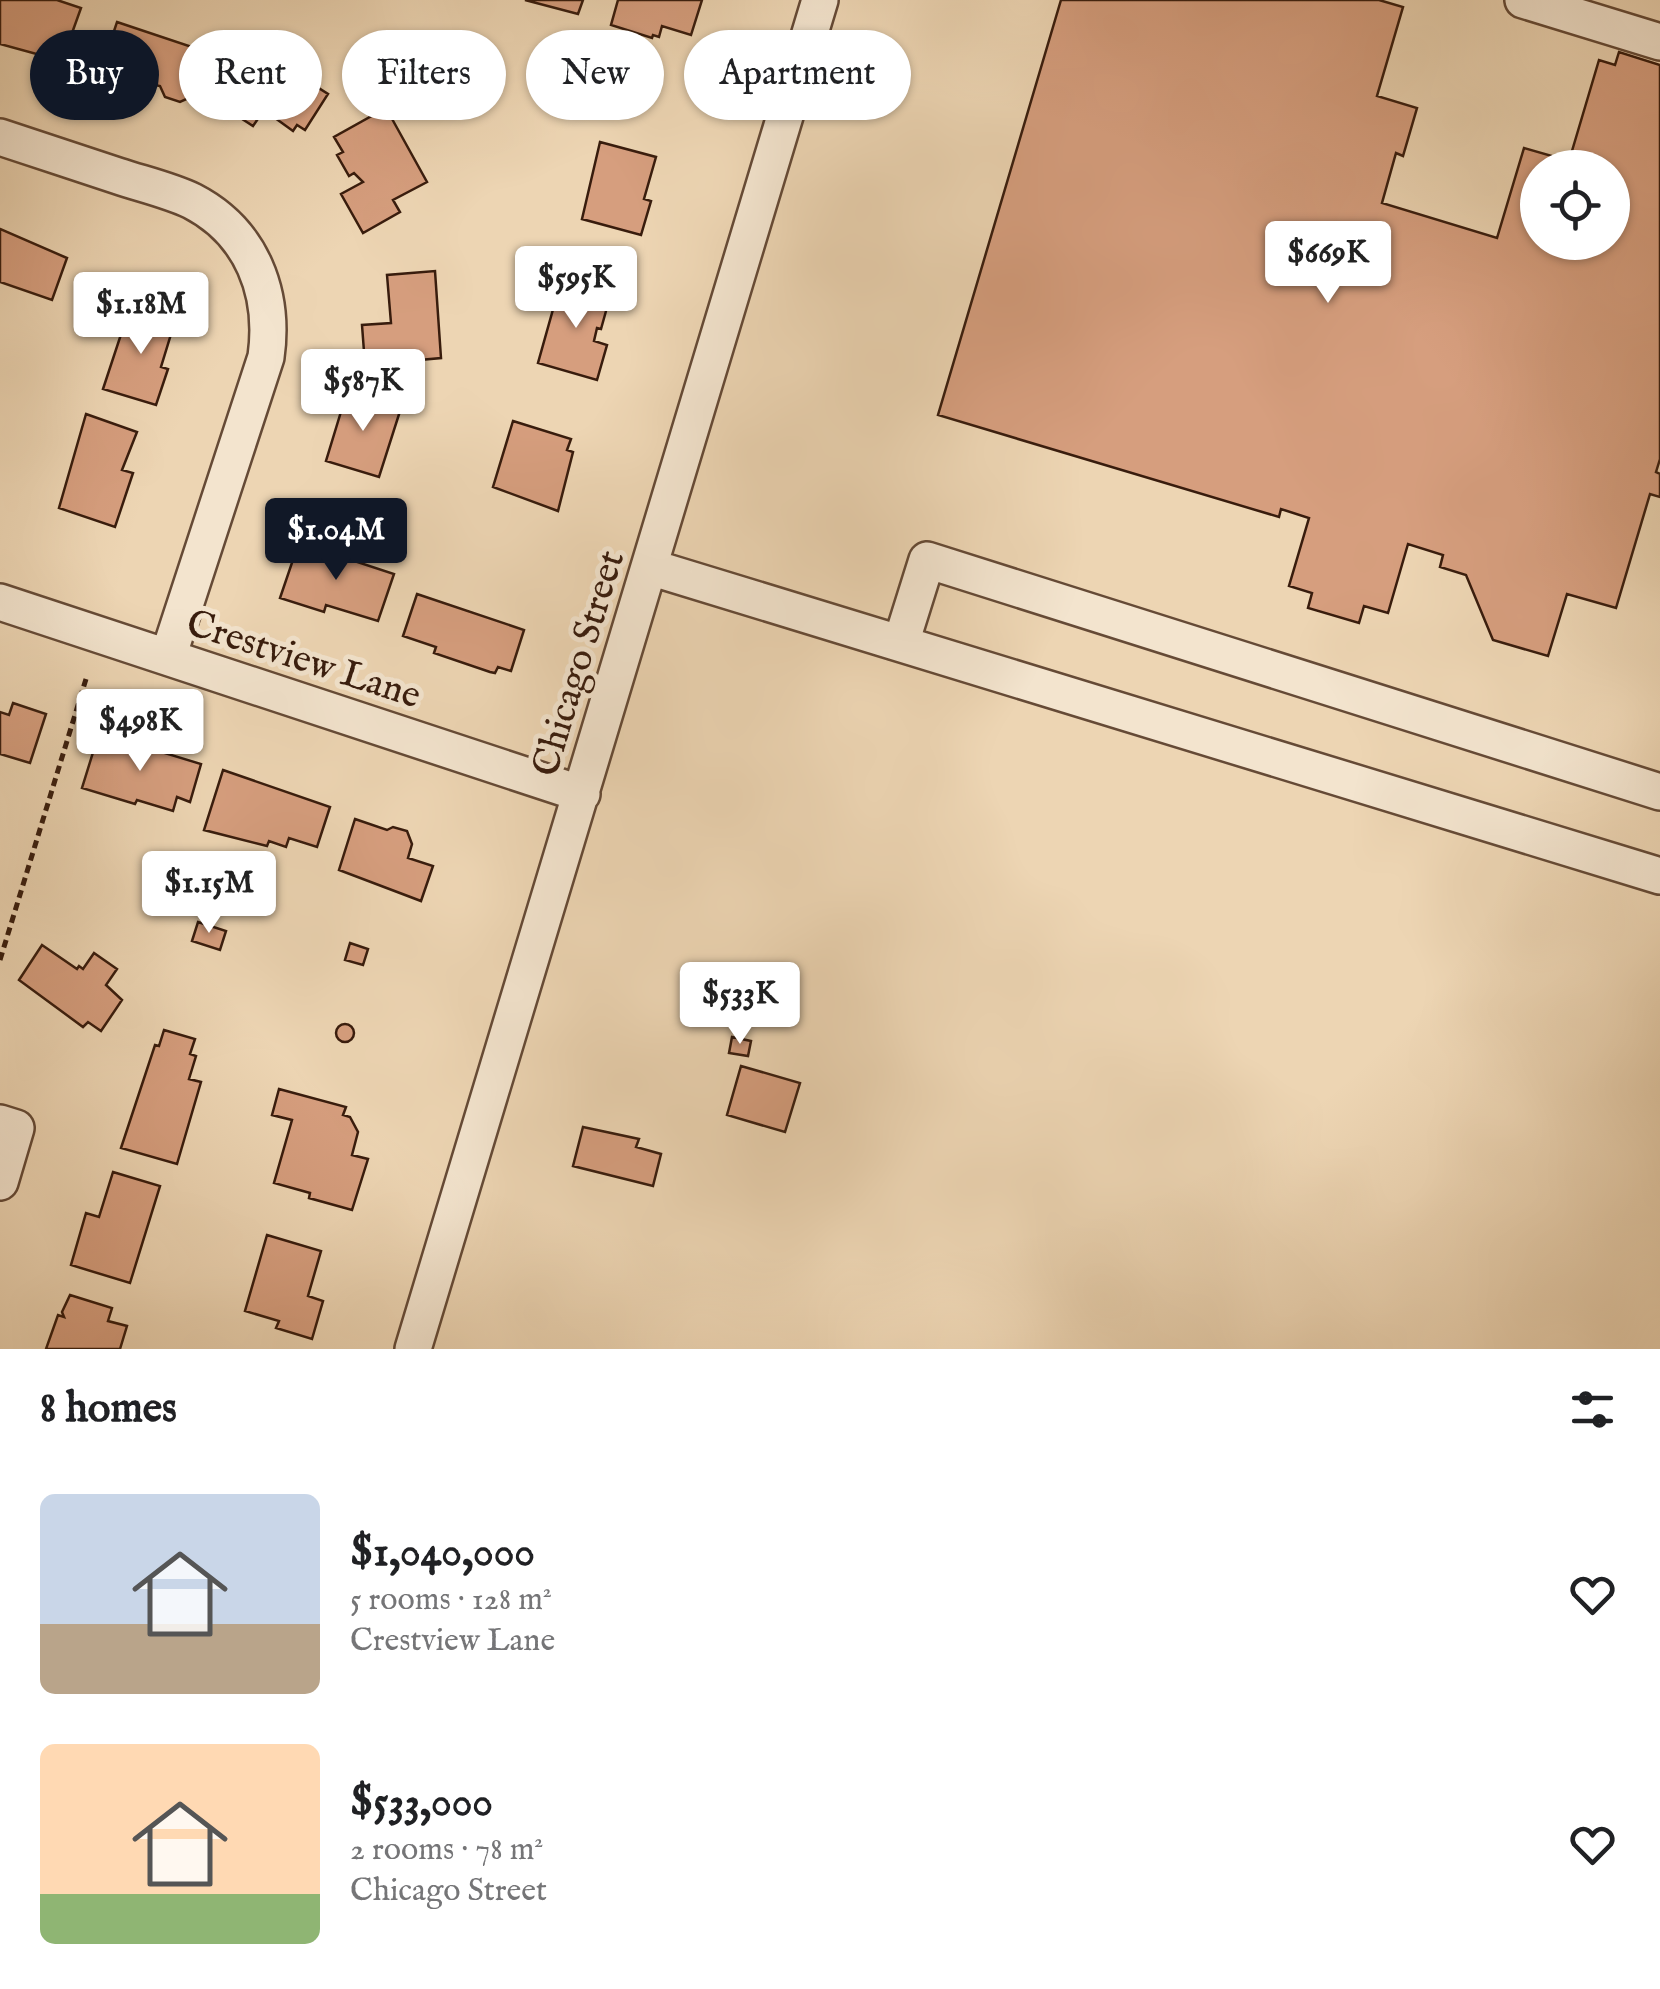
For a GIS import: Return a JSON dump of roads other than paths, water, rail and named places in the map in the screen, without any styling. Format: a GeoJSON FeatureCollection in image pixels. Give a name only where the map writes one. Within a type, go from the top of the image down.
{"type":"FeatureCollection","features":[{"type":"Feature","properties":{"kind":"street","name":"Chicago Street"},"geometry":{"type":"LineString","coordinates":[[413,1349],[820,0]]}},
{"type":"Feature","properties":{"kind":"street"},"geometry":{"type":"LineString","coordinates":[[1523,0],[1660,42]]}},
{"type":"Feature","properties":{"kind":"street"},"geometry":{"type":"LineString","coordinates":[[0,137],[190,200],[240,239],[260,272],[268,300],[270,329],[266,357],[168,658]]}},
{"type":"Feature","properties":{"kind":"street"},"geometry":{"type":"LineString","coordinates":[[902,644],[927,560],[1660,792]]}},
{"type":"Feature","properties":{"kind":"street"},"geometry":{"type":"LineString","coordinates":[[650,566],[1660,876]]}},
{"type":"Feature","properties":{"kind":"street","name":"Crestview Lane"},"geometry":{"type":"LineString","coordinates":[[0,602],[582,794]]}},
{"type":"Feature","properties":{"kind":"street"},"geometry":{"type":"LineString","coordinates":[[0,1182],[8,1126]]}}]}
